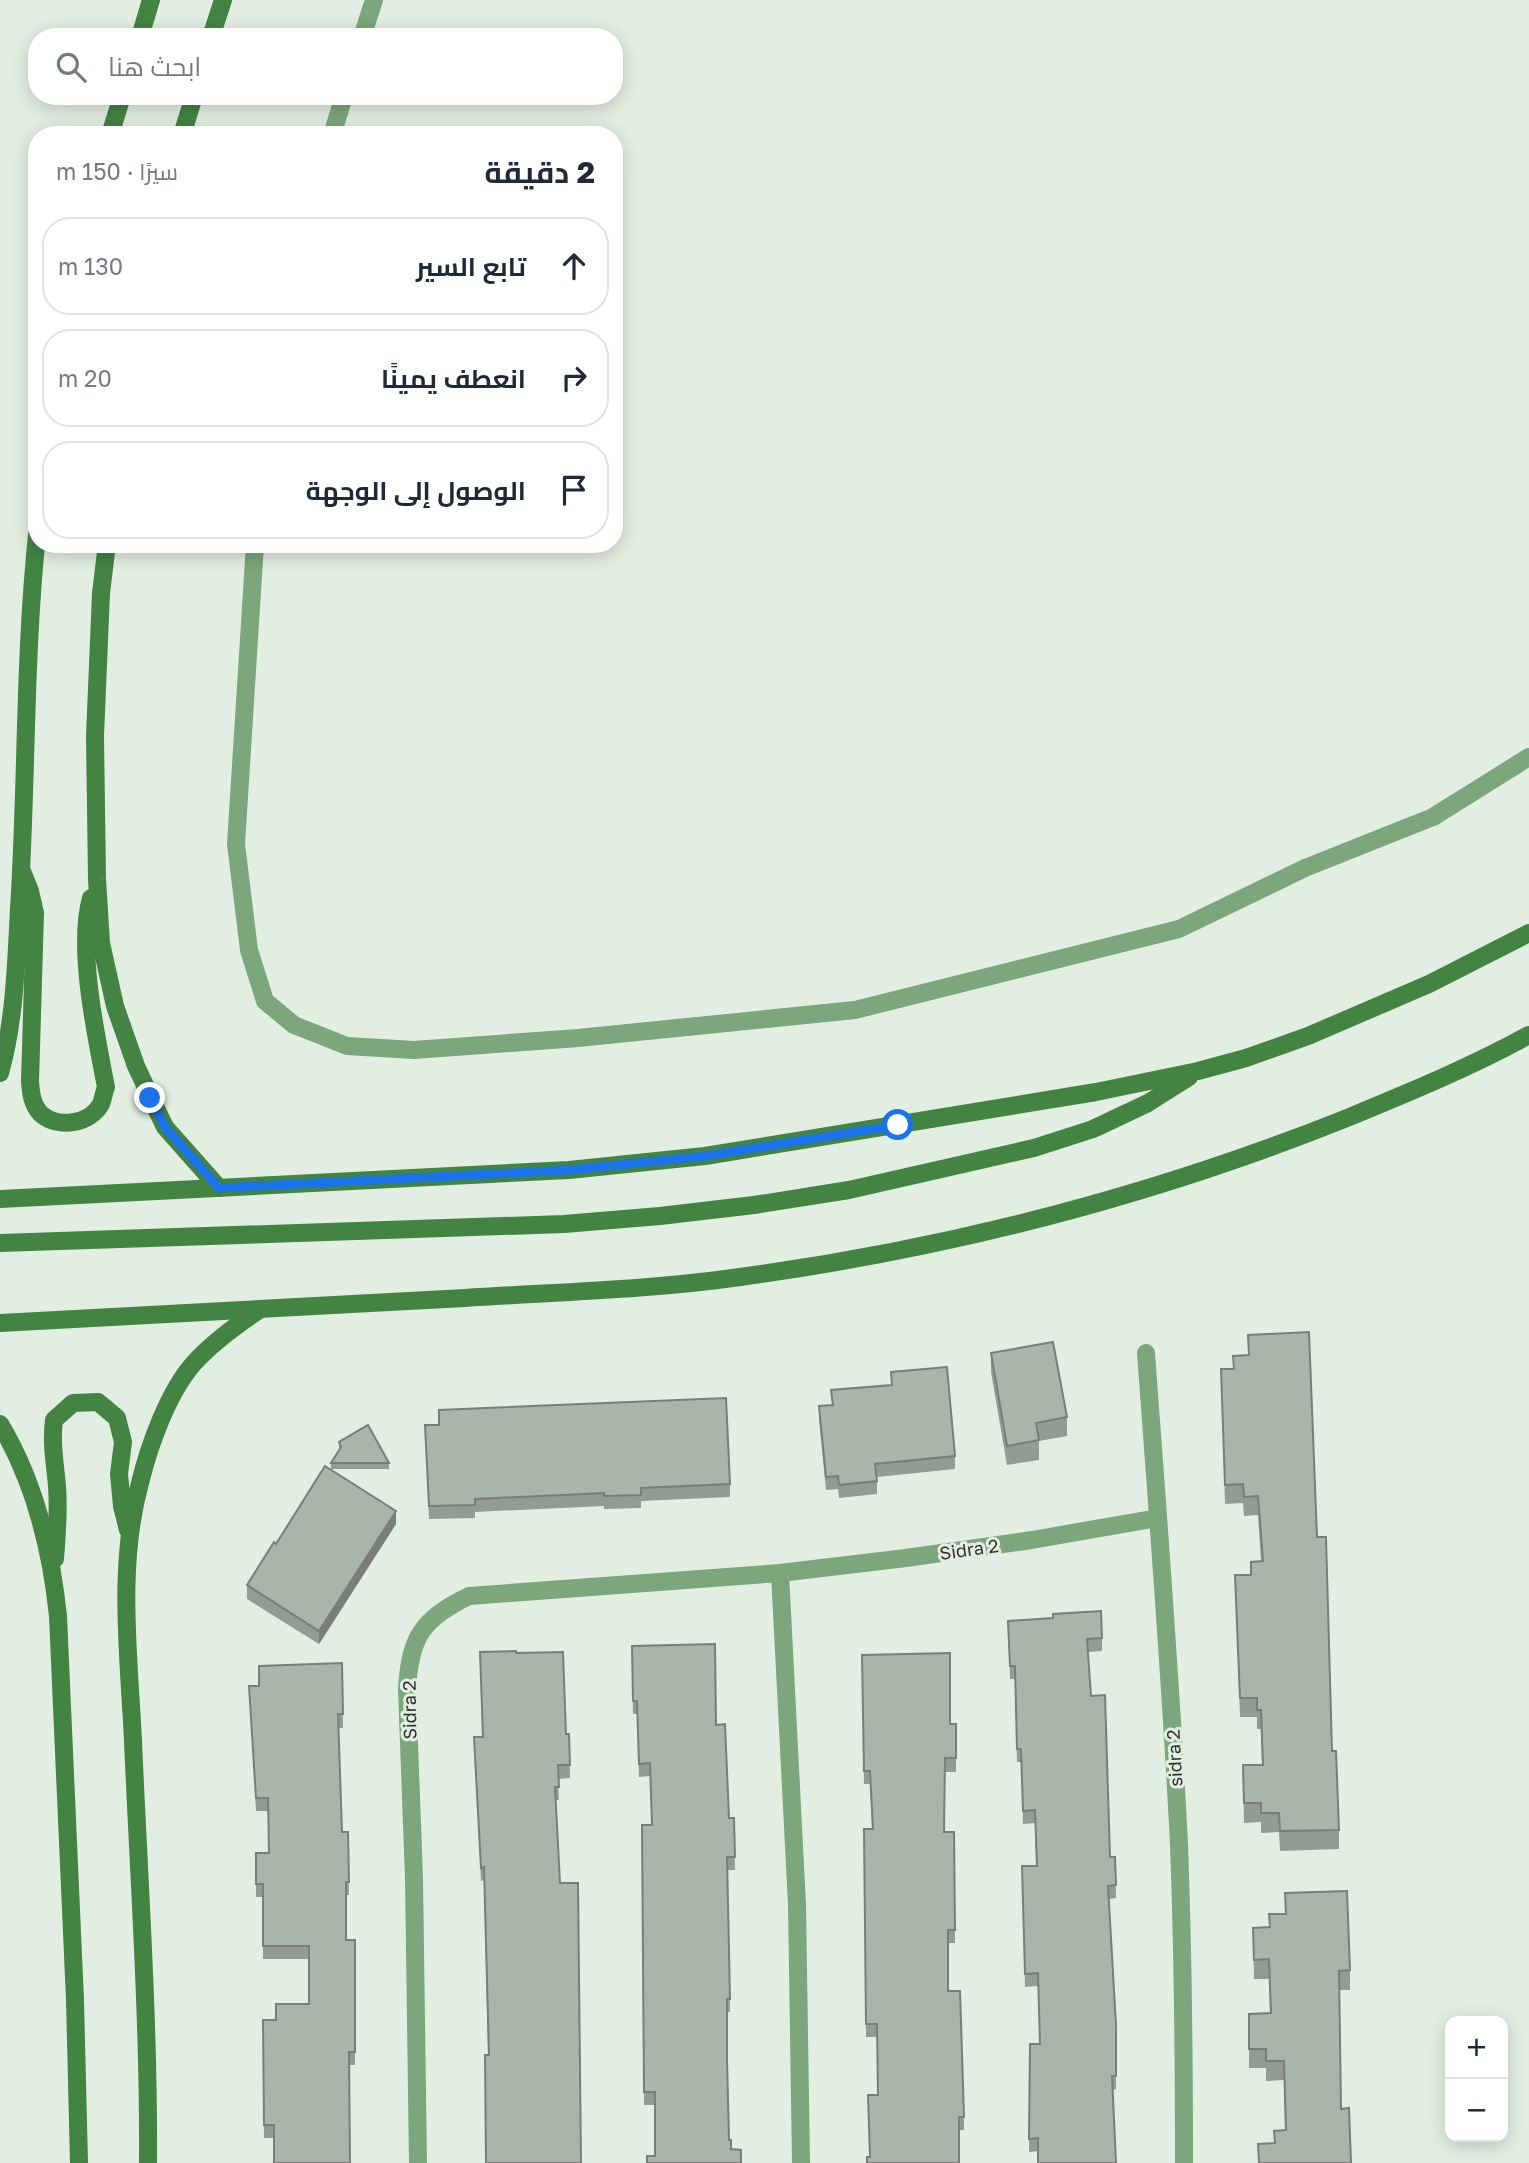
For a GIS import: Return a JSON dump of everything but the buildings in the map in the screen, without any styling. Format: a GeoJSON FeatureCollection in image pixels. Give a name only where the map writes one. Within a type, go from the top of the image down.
{"type":"FeatureCollection","features":[{"type":"Feature","properties":{"kind":"street"},"geometry":{"type":"LineString","coordinates":[[143,28],[151,0]]}},
{"type":"Feature","properties":{"kind":"street"},"geometry":{"type":"LineString","coordinates":[[214,28],[223,0]]}},
{"type":"Feature","properties":{"kind":"street"},"geometry":{"type":"LineString","coordinates":[[365,28],[374,0]]}},
{"type":"Feature","properties":{"kind":"street"},"geometry":{"type":"LineString","coordinates":[[113,126],[119,105]]}},
{"type":"Feature","properties":{"kind":"street"},"geometry":{"type":"LineString","coordinates":[[185,126],[191,105]]}},
{"type":"Feature","properties":{"kind":"street"},"geometry":{"type":"LineString","coordinates":[[335,126],[341,105]]}},
{"type":"Feature","properties":{"kind":"street"},"geometry":{"type":"LineString","coordinates":[[0,1073],[11,1017],[22,871],[30,595],[35,553]]}},
{"type":"Feature","properties":{"kind":"street"},"geometry":{"type":"LineString","coordinates":[[106,553],[101,593],[95,736],[97,879],[101,943],[115,1006],[136,1066],[165,1127],[219,1188]]}},
{"type":"Feature","properties":{"kind":"street"},"geometry":{"type":"LineString","coordinates":[[255,553],[236,844],[249,950],[265,1001],[294,1025],[347,1046],[414,1050],[578,1038],[855,1010],[1179,929],[1305,868],[1433,817],[1529,757]]}},
{"type":"Feature","properties":{"kind":"street"},"geometry":{"type":"LineString","coordinates":[[22,871],[35,913],[30,1082],[32,1099],[41,1114],[56,1122],[74,1123],[90,1116],[101,1104],[106,1087],[87,966],[85,936],[97,879]]}},
{"type":"Feature","properties":{"kind":"street"},"geometry":{"type":"LineString","coordinates":[[0,1199],[569,1170],[705,1156],[1096,1092],[1198,1071],[1247,1058],[1308,1036],[1429,984],[1529,933]]}},
{"type":"Feature","properties":{"kind":"street"},"geometry":{"type":"LineString","coordinates":[[0,1323],[622,1289],[737,1278],[852,1259],[1079,1209],[1190,1175],[1299,1137],[1406,1094],[1529,1035]]}},
{"type":"Feature","properties":{"kind":"street"},"geometry":{"type":"LineString","coordinates":[[0,1243],[564,1224],[741,1207],[835,1192],[1021,1151],[1093,1129],[1148,1103],[1198,1071]]}},
{"type":"Feature","properties":{"kind":"street"},"geometry":{"type":"LineString","coordinates":[[148,2163],[145,1993],[128,1626],[129,1537],[139,1484],[170,1401],[192,1366],[223,1335],[259,1310]]}},
{"type":"Feature","properties":{"kind":"street","name":"sidra 2"},"geometry":{"type":"LineString","coordinates":[[1146,1353],[1179,1848],[1184,2013],[1184,2163]]}},
{"type":"Feature","properties":{"kind":"street"},"geometry":{"type":"LineString","coordinates":[[53,1574],[58,1531],[51,1444],[54,1420],[73,1403],[98,1402],[117,1418],[123,1442],[119,1474],[122,1506],[129,1537]]}},
{"type":"Feature","properties":{"kind":"street"},"geometry":{"type":"LineString","coordinates":[[0,1424],[13,1445],[42,1525],[53,1574],[58,1616],[71,1897],[79,2163]]}},
{"type":"Feature","properties":{"kind":"street","name":"Sidra 2"},"geometry":{"type":"LineString","coordinates":[[418,2163],[408,1659],[421,1631],[442,1609],[469,1596],[780,1573],[1020,1542],[1158,1518]]}},
{"type":"Feature","properties":{"kind":"street"},"geometry":{"type":"LineString","coordinates":[[780,1573],[797,1904],[801,2163]]}},
{"type":"Feature","properties":{"kind":"route"},"geometry":{"type":"LineString","coordinates":[[150,1098],[165,1127],[219,1188],[569,1170],[705,1156],[898,1125]]}}]}
